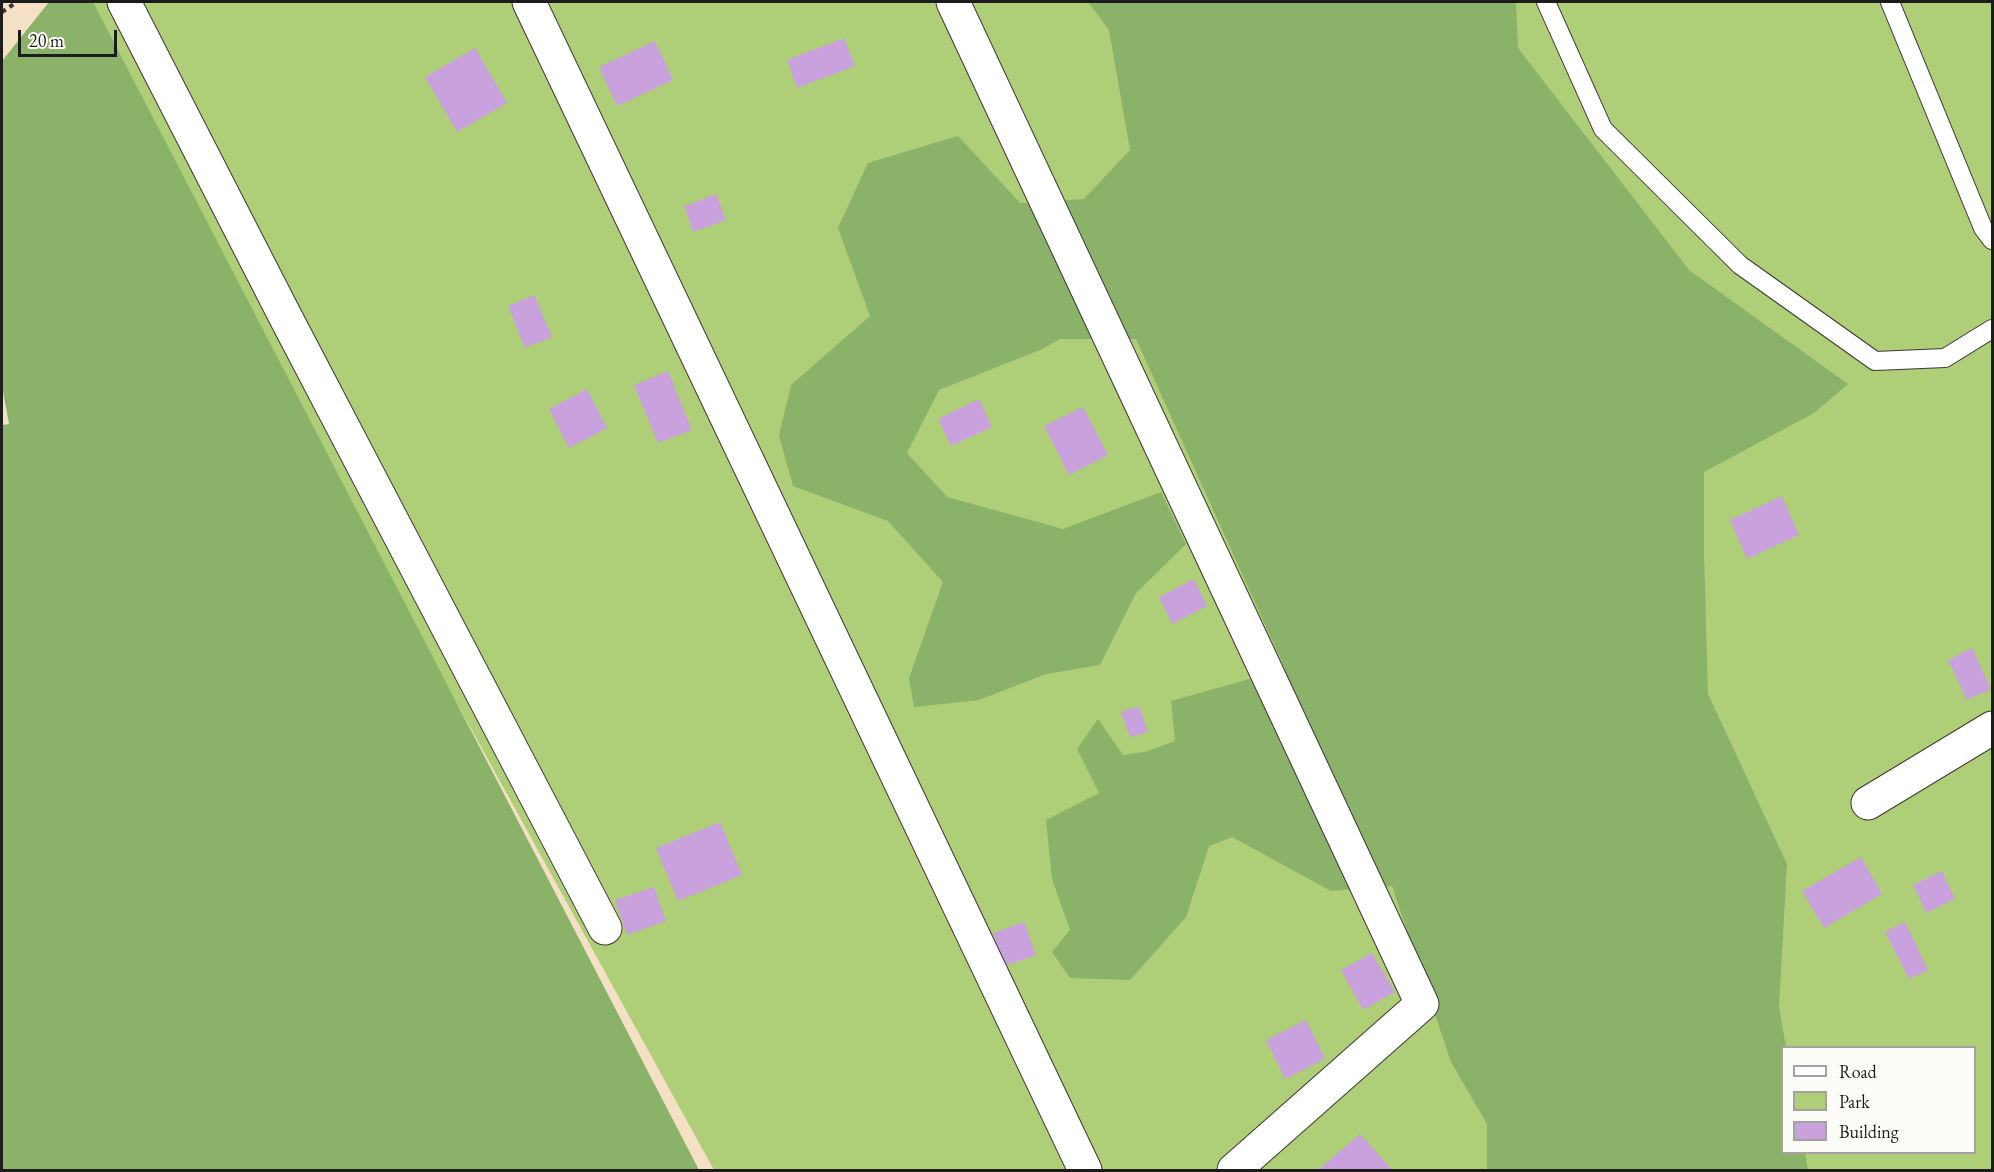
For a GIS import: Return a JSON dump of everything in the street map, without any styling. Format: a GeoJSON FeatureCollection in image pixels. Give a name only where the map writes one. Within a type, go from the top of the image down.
{"type":"FeatureCollection","features":[{"type":"Feature","properties":{"kind":"street"},"geometry":{"type":"LineString","coordinates":[[124,2],[285,316],[605,928]]}},
{"type":"Feature","properties":{"kind":"street"},"geometry":{"type":"LineString","coordinates":[[529,2],[1085,1170]]}},
{"type":"Feature","properties":{"kind":"street"},"geometry":{"type":"LineString","coordinates":[[953,2],[1422,1004],[1234,1170]]}},
{"type":"Feature","properties":{"kind":"street"},"geometry":{"type":"LineString","coordinates":[[1868,803],[1992,728]]}},
{"type":"Feature","properties":{"kind":"lane"},"geometry":{"type":"LineString","coordinates":[[1546,2],[1603,129],[1740,265],[1875,361],[1945,358],[1992,328]]}},
{"type":"Feature","properties":{"kind":"lane"},"geometry":{"type":"LineString","coordinates":[[1890,2],[1983,228],[1992,240]]}},
{"type":"Feature","properties":{"kind":"path"},"geometry":{"type":"LineString","coordinates":[[2,12],[17,2]]}},
{"type":"Feature","properties":{"kind":"green space"},"geometry":{"type":"Polygon","coordinates":[[[49,2],[93,2],[699,1170],[2,1170],[2,425],[9,424],[2,386],[2,61],[49,2]]]}},
{"type":"Feature","properties":{"kind":"green space"},"geometry":{"type":"Polygon","coordinates":[[[71,2],[1992,2],[1992,1170],[714,1170],[71,2]]]}},
{"type":"Feature","properties":{"kind":"green space"},"geometry":{"type":"Polygon","coordinates":[[[1088,2],[1516,2],[1518,48],[1689,270],[1848,384],[1814,413],[1704,472],[1708,694],[1787,864],[1779,1007],[1786,1046],[1781,1046],[1781,1154],[1805,1154],[1808,1170],[1487,1170],[1487,1124],[1451,1062],[1392,886],[1331,891],[1232,837],[1209,846],[1186,917],[1130,980],[1070,978],[1052,952],[1070,930],[1052,879],[1046,820],[1099,793],[1077,749],[1098,719],[1123,755],[1145,752],[1175,741],[1171,701],[1285,669],[1136,339],[1060,339],[1040,350],[939,390],[907,453],[947,497],[1063,529],[1161,492],[1186,544],[1136,593],[1100,665],[1046,674],[979,700],[914,707],[909,678],[943,582],[888,521],[793,486],[779,436],[791,385],[870,316],[838,228],[868,163],[958,136],[1020,203],[1084,199],[1130,150],[1109,30],[1088,2]]]}},
{"type":"Feature","properties":{"kind":"building"},"geometry":{"type":"Polygon","coordinates":[[[844,38],[855,66],[797,88],[787,60],[844,38]]]}},
{"type":"Feature","properties":{"kind":"building"},"geometry":{"type":"Polygon","coordinates":[[[655,41],[673,80],[617,106],[599,67],[655,41]]]}},
{"type":"Feature","properties":{"kind":"building"},"geometry":{"type":"Polygon","coordinates":[[[475,48],[507,103],[457,132],[425,77],[475,48]]]}},
{"type":"Feature","properties":{"kind":"building"},"geometry":{"type":"Polygon","coordinates":[[[716,194],[726,220],[693,232],[684,206],[716,194]]]}},
{"type":"Feature","properties":{"kind":"building"},"geometry":{"type":"Polygon","coordinates":[[[534,295],[552,337],[525,348],[508,306],[534,295]]]}},
{"type":"Feature","properties":{"kind":"building"},"geometry":{"type":"Polygon","coordinates":[[[668,371],[692,430],[658,443],[634,385],[668,371]]]}},
{"type":"Feature","properties":{"kind":"building"},"geometry":{"type":"Polygon","coordinates":[[[587,389],[607,428],[569,448],[549,409],[587,389]]]}},
{"type":"Feature","properties":{"kind":"building"},"geometry":{"type":"Polygon","coordinates":[[[979,399],[992,427],[951,446],[938,419],[979,399]]]}},
{"type":"Feature","properties":{"kind":"building"},"geometry":{"type":"Polygon","coordinates":[[[1083,407],[1108,455],[1069,475],[1044,426],[1083,407]]]}},
{"type":"Feature","properties":{"kind":"building"},"geometry":{"type":"Polygon","coordinates":[[[1782,496],[1799,535],[1747,559],[1730,520],[1782,496]]]}},
{"type":"Feature","properties":{"kind":"building"},"geometry":{"type":"Polygon","coordinates":[[[1194,579],[1207,606],[1172,624],[1159,597],[1194,579]]]}},
{"type":"Feature","properties":{"kind":"building"},"geometry":{"type":"Polygon","coordinates":[[[1972,648],[1991,689],[1967,700],[1948,660],[1972,648]]]}},
{"type":"Feature","properties":{"kind":"building"},"geometry":{"type":"Polygon","coordinates":[[[1139,706],[1148,732],[1130,737],[1121,712],[1139,706]]]}},
{"type":"Feature","properties":{"kind":"building"},"geometry":{"type":"Polygon","coordinates":[[[720,822],[742,875],[678,901],[656,848],[720,822]]]}},
{"type":"Feature","properties":{"kind":"building"},"geometry":{"type":"Polygon","coordinates":[[[1861,857],[1882,894],[1824,928],[1802,891],[1861,857]]]}},
{"type":"Feature","properties":{"kind":"building"},"geometry":{"type":"Polygon","coordinates":[[[1942,871],[1955,899],[1926,913],[1913,885],[1942,871]]]}},
{"type":"Feature","properties":{"kind":"building"},"geometry":{"type":"Polygon","coordinates":[[[654,887],[666,921],[627,935],[615,900],[654,887]]]}},
{"type":"Feature","properties":{"kind":"building"},"geometry":{"type":"Polygon","coordinates":[[[1024,922],[1036,955],[1004,966],[993,933],[1024,922]]]}},
{"type":"Feature","properties":{"kind":"building"},"geometry":{"type":"Polygon","coordinates":[[[1905,922],[1928,970],[1909,979],[1885,932],[1905,922]]]}},
{"type":"Feature","properties":{"kind":"building"},"geometry":{"type":"Polygon","coordinates":[[[1372,953],[1395,992],[1363,1010],[1341,970],[1372,953]]]}},
{"type":"Feature","properties":{"kind":"building"},"geometry":{"type":"Polygon","coordinates":[[[1306,1020],[1325,1059],[1285,1079],[1266,1040],[1306,1020]]]}},
{"type":"Feature","properties":{"kind":"building"},"geometry":{"type":"Polygon","coordinates":[[[1360,1134],[1392,1170],[1318,1170],[1360,1134]]]}}]}
